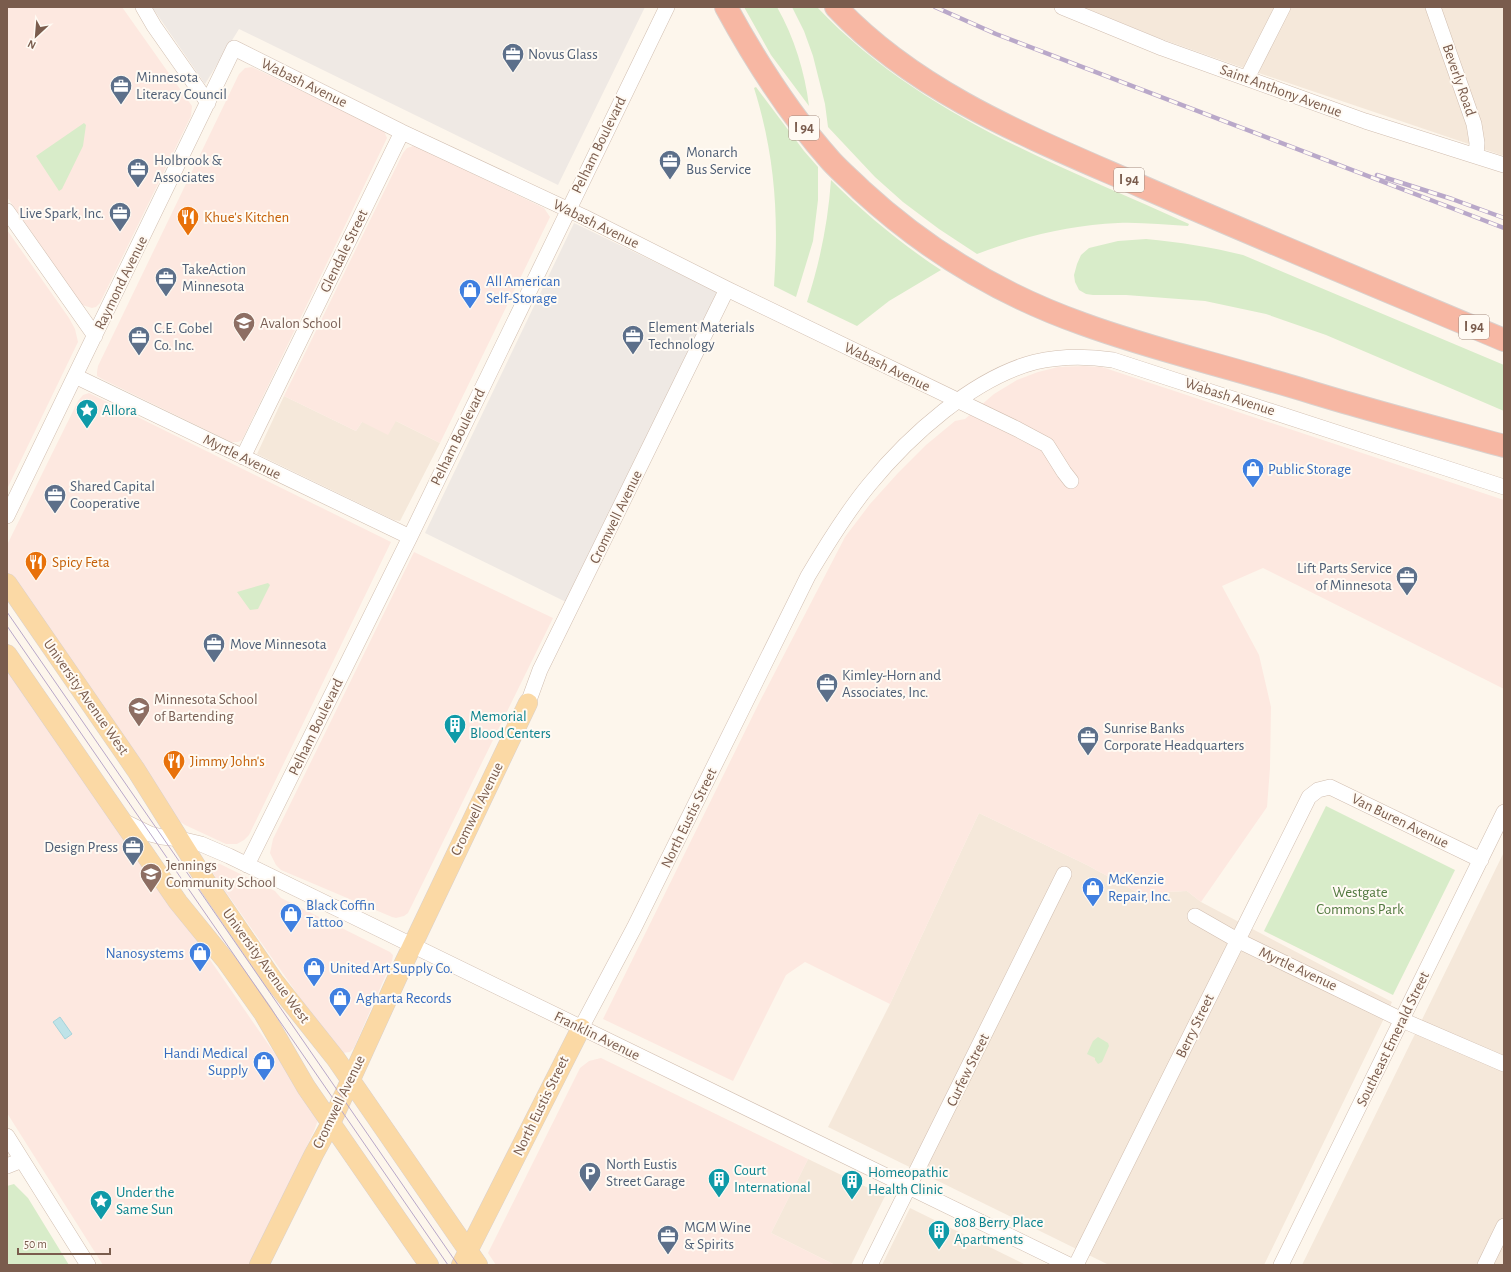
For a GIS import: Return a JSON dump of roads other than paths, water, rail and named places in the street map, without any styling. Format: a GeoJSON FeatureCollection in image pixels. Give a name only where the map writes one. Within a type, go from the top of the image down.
{"type":"FeatureCollection","features":[{"type":"Feature","properties":{"kind":"highway","name":"I 94"},"geometry":{"type":"LineString","coordinates":[[726,7],[741,36],[768,79],[786,105],[832,162],[877,205],[913,233],[962,266],[1020,298],[1082,324],[1353,405],[1504,446]]}},
{"type":"Feature","properties":{"kind":"highway","name":"I 94"},"geometry":{"type":"LineString","coordinates":[[836,7],[869,38],[916,74],[958,100],[1013,129],[1186,206],[1504,340]]}},
{"type":"Feature","properties":{"kind":"main road","name":"University Avenue West"},"geometry":{"type":"LineString","coordinates":[[7,583],[136,770],[207,883],[274,981],[336,1059],[437,1205],[469,1261]]}},
{"type":"Feature","properties":{"kind":"main road","name":"University Avenue West"},"geometry":{"type":"LineString","coordinates":[[7,654],[178,902],[226,961],[258,1008],[306,1087],[429,1265]]}},
{"type":"Feature","properties":{"kind":"main road","name":"Cromwell Avenue"},"geometry":{"type":"LineString","coordinates":[[260,1265],[314,1154],[332,1123],[412,945],[528,702]]}},
{"type":"Feature","properties":{"kind":"main road","name":"North Eustis Street"},"geometry":{"type":"LineString","coordinates":[[469,1261],[581,1028]]}},
{"type":"Feature","properties":{"kind":"street"},"geometry":{"type":"LineString","coordinates":[[143,7],[154,26],[208,103]]}},
{"type":"Feature","properties":{"kind":"street","name":"Pelham Boulevard"},"geometry":{"type":"LineString","coordinates":[[247,865],[410,537],[667,7]]}},
{"type":"Feature","properties":{"kind":"street"},"geometry":{"type":"LineString","coordinates":[[1247,78],[1283,7]]}},
{"type":"Feature","properties":{"kind":"street","name":"Beverly Road"},"geometry":{"type":"LineString","coordinates":[[1434,7],[1474,124],[1477,143],[1476,156]]}},
{"type":"Feature","properties":{"kind":"street","name":"Saint Anthony Avenue"},"geometry":{"type":"LineString","coordinates":[[1071,9],[1162,48],[1365,121],[1504,165]]}},
{"type":"Feature","properties":{"kind":"street","name":"Raymond Avenue"},"geometry":{"type":"LineString","coordinates":[[7,516],[234,48]]}},
{"type":"Feature","properties":{"kind":"street","name":"Wabash Avenue"},"geometry":{"type":"LineString","coordinates":[[234,48],[402,132],[568,210],[1047,445],[1071,481]]}},
{"type":"Feature","properties":{"kind":"street","name":"Glendale Street"},"geometry":{"type":"LineString","coordinates":[[243,457],[402,132]]}},
{"type":"Feature","properties":{"kind":"street"},"geometry":{"type":"LineString","coordinates":[[7,210],[95,336]]}},
{"type":"Feature","properties":{"kind":"street","name":"Cromwell Avenue"},"geometry":{"type":"LineString","coordinates":[[528,702],[540,670],[731,291]]}},
{"type":"Feature","properties":{"kind":"street","name":"Wabash Avenue"},"geometry":{"type":"LineString","coordinates":[[957,401],[1015,368],[1035,362],[1073,357],[1094,357],[1113,360],[1504,486]]}},
{"type":"Feature","properties":{"kind":"street","name":"Myrtle Avenue"},"geometry":{"type":"LineString","coordinates":[[75,376],[410,537]]}},
{"type":"Feature","properties":{"kind":"street","name":"North Eustis Street"},"geometry":{"type":"LineString","coordinates":[[581,1028],[638,922],[808,576],[828,542],[870,484],[928,425],[957,401]]}},
{"type":"Feature","properties":{"kind":"street","name":"Van Buren Avenue"},"geometry":{"type":"LineString","coordinates":[[1318,790],[1330,787],[1481,860]]}},
{"type":"Feature","properties":{"kind":"street","name":"Berry Street"},"geometry":{"type":"LineString","coordinates":[[1076,1265],[1309,797],[1318,790]]}},
{"type":"Feature","properties":{"kind":"street","name":"Southeast Emerald Street"},"geometry":{"type":"LineString","coordinates":[[1280,1265],[1504,812]]}},
{"type":"Feature","properties":{"kind":"street","name":"Franklin Avenue"},"geometry":{"type":"LineString","coordinates":[[121,820],[162,838],[180,839],[201,844],[247,865],[1069,1265]]}},
{"type":"Feature","properties":{"kind":"street","name":"Curfew Street"},"geometry":{"type":"LineString","coordinates":[[870,1265],[1064,874]]}},
{"type":"Feature","properties":{"kind":"street","name":"Myrtle Avenue"},"geometry":{"type":"LineString","coordinates":[[1195,916],[1237,940],[1402,1020],[1504,1064]]}},
{"type":"Feature","properties":{"kind":"street"},"geometry":{"type":"LineString","coordinates":[[7,1136],[88,1265]]}},
{"type":"Feature","properties":{"kind":"street"},"geometry":{"type":"LineString","coordinates":[[7,1166],[22,1160]]}},
{"type":"Feature","properties":{"kind":"street"},"geometry":{"type":"LineString","coordinates":[[1485,1265],[1504,1226]]}},
{"type":"Feature","properties":{"kind":"water"},"geometry":{"type":"Polygon","coordinates":[[[60,1017],[72,1034],[65,1039],[53,1022],[60,1017]]]}},
{"type":"Feature","properties":{"kind":"tram line"},"geometry":{"type":"LineString","coordinates":[[7,612],[458,1265]]}},
{"type":"Feature","properties":{"kind":"tram line"},"geometry":{"type":"LineString","coordinates":[[7,626],[448,1265]]}},
{"type":"Feature","properties":{"kind":"railway"},"geometry":{"type":"LineString","coordinates":[[935,7],[996,34],[1504,228]]}},
{"type":"Feature","properties":{"kind":"railway"},"geometry":{"type":"LineString","coordinates":[[1377,175],[1452,199],[1504,218]]}},
{"type":"Feature","properties":{"kind":"place","name":"Novus Glass"},"geometry":{"type":"Point","coordinates":[513,74]}},
{"type":"Feature","properties":{"kind":"place","name":"Minnesota Literacy Council"},"geometry":{"type":"Point","coordinates":[121,106]}},
{"type":"Feature","properties":{"kind":"place","name":"Monarch Bus Service"},"geometry":{"type":"Point","coordinates":[670,180]}},
{"type":"Feature","properties":{"kind":"place","name":"Holbrook & Associates"},"geometry":{"type":"Point","coordinates":[138,188]}},
{"type":"Feature","properties":{"kind":"place","name":"Live Spark, Inc."},"geometry":{"type":"Point","coordinates":[120,232]}},
{"type":"Feature","properties":{"kind":"place","name":"Khue's Kitchen"},"geometry":{"type":"Point","coordinates":[188,236]}},
{"type":"Feature","properties":{"kind":"place","name":"TakeAction Minnesota"},"geometry":{"type":"Point","coordinates":[166,298]}},
{"type":"Feature","properties":{"kind":"place","name":"All American Self-Storage"},"geometry":{"type":"Point","coordinates":[470,310]}},
{"type":"Feature","properties":{"kind":"place","name":"Avalon School"},"geometry":{"type":"Point","coordinates":[244,342]}},
{"type":"Feature","properties":{"kind":"place","name":"C.E. Gobel Co. Inc."},"geometry":{"type":"Point","coordinates":[139,356]}},
{"type":"Feature","properties":{"kind":"place","name":"Element Materials Technology"},"geometry":{"type":"Point","coordinates":[633,356]}},
{"type":"Feature","properties":{"kind":"place","name":"Allora"},"geometry":{"type":"Point","coordinates":[87,430]}},
{"type":"Feature","properties":{"kind":"place","name":"Public Storage"},"geometry":{"type":"Point","coordinates":[1253,488]}},
{"type":"Feature","properties":{"kind":"place","name":"Shared Capital Cooperative"},"geometry":{"type":"Point","coordinates":[55,514]}},
{"type":"Feature","properties":{"kind":"place","name":"Spicy Feta"},"geometry":{"type":"Point","coordinates":[36,582]}},
{"type":"Feature","properties":{"kind":"place","name":"Lift Parts Service of Minnesota"},"geometry":{"type":"Point","coordinates":[1407,596]}},
{"type":"Feature","properties":{"kind":"place","name":"Move Minnesota"},"geometry":{"type":"Point","coordinates":[214,664]}},
{"type":"Feature","properties":{"kind":"place","name":"Kimley-Horn and Associates, Inc."},"geometry":{"type":"Point","coordinates":[827,704]}},
{"type":"Feature","properties":{"kind":"place","name":"Minnesota School of Bartending"},"geometry":{"type":"Point","coordinates":[139,728]}},
{"type":"Feature","properties":{"kind":"place","name":"Memorial Blood Centers"},"geometry":{"type":"Point","coordinates":[455,744]}},
{"type":"Feature","properties":{"kind":"place","name":"Sunrise Banks Corporate Headquarters"},"geometry":{"type":"Point","coordinates":[1088,756]}},
{"type":"Feature","properties":{"kind":"place","name":"Jimmy John's"},"geometry":{"type":"Point","coordinates":[174,780]}},
{"type":"Feature","properties":{"kind":"place","name":"Design Press"},"geometry":{"type":"Point","coordinates":[133,866]}},
{"type":"Feature","properties":{"kind":"place","name":"Jennings Community School"},"geometry":{"type":"Point","coordinates":[151,894]}},
{"type":"Feature","properties":{"kind":"place","name":"McKenzie Repair, Inc."},"geometry":{"type":"Point","coordinates":[1093,908]}},
{"type":"Feature","properties":{"kind":"place","name":"Black Coffin Tattoo"},"geometry":{"type":"Point","coordinates":[291,934]}},
{"type":"Feature","properties":{"kind":"place","name":"Nanosystems"},"geometry":{"type":"Point","coordinates":[200,972]}},
{"type":"Feature","properties":{"kind":"place","name":"United Art Supply Co."},"geometry":{"type":"Point","coordinates":[314,988]}},
{"type":"Feature","properties":{"kind":"place","name":"Agharta Records"},"geometry":{"type":"Point","coordinates":[340,1018]}},
{"type":"Feature","properties":{"kind":"place","name":"Handi Medical Supply"},"geometry":{"type":"Point","coordinates":[264,1082]}},
{"type":"Feature","properties":{"kind":"place","name":"North Eustis Street Garage"},"geometry":{"type":"Point","coordinates":[590,1192]}},
{"type":"Feature","properties":{"kind":"place","name":"Court International"},"geometry":{"type":"Point","coordinates":[719,1198]}},
{"type":"Feature","properties":{"kind":"place","name":"Homeopathic Health Clinic"},"geometry":{"type":"Point","coordinates":[852,1200]}},
{"type":"Feature","properties":{"kind":"place","name":"Under the Same Sun"},"geometry":{"type":"Point","coordinates":[101,1220]}},
{"type":"Feature","properties":{"kind":"place","name":"808 Berry Place Apartments"},"geometry":{"type":"Point","coordinates":[939,1250]}},
{"type":"Feature","properties":{"kind":"place","name":"MGM Wine & Spirits"},"geometry":{"type":"Point","coordinates":[668,1256]}},
{"type":"Feature","properties":{"kind":"park label","name":"Westgate Commons Park"},"geometry":{"type":"Point","coordinates":[1360,900]}}]}
